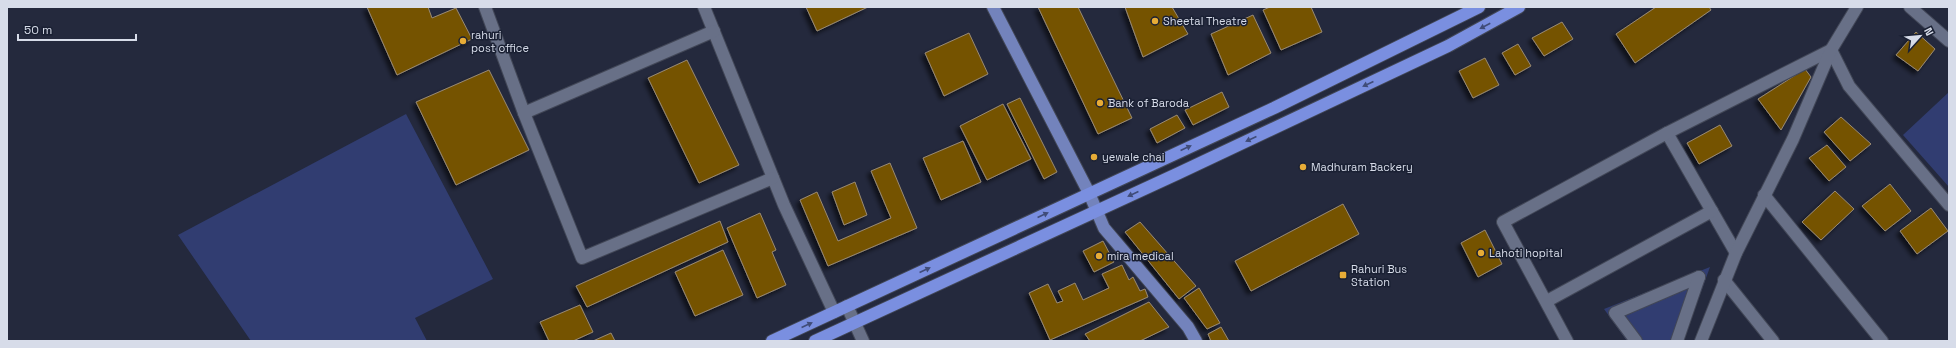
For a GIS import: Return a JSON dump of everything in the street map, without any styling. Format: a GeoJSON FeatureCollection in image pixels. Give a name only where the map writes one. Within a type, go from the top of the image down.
{"type":"FeatureCollection","features":[{"type":"Feature","properties":{"kind":"highway"},"geometry":{"type":"LineString","coordinates":[[772,341],[1274,108],[1480,7]]}},
{"type":"Feature","properties":{"kind":"highway"},"geometry":{"type":"LineString","coordinates":[[815,341],[1441,49],[1501,12],[1519,7]]}},
{"type":"Feature","properties":{"kind":"main road"},"geometry":{"type":"LineString","coordinates":[[993,7],[1089,194],[1104,228],[1188,327],[1196,341]]}},
{"type":"Feature","properties":{"kind":"street"},"geometry":{"type":"LineString","coordinates":[[485,7],[524,113],[582,258],[773,178]]}},
{"type":"Feature","properties":{"kind":"street"},"geometry":{"type":"LineString","coordinates":[[704,7],[773,178],[834,312]]}},
{"type":"Feature","properties":{"kind":"street"},"geometry":{"type":"LineString","coordinates":[[1700,341],[1736,253],[1793,139],[1831,50],[1858,7]]}},
{"type":"Feature","properties":{"kind":"street"},"geometry":{"type":"LineString","coordinates":[[1910,7],[1949,41]]}},
{"type":"Feature","properties":{"kind":"street"},"geometry":{"type":"LineString","coordinates":[[524,113],[714,31]]}},
{"type":"Feature","properties":{"kind":"street"},"geometry":{"type":"LineString","coordinates":[[1567,341],[1547,301],[1503,222],[1667,133],[1831,50]]}},
{"type":"Feature","properties":{"kind":"street"},"geometry":{"type":"LineString","coordinates":[[1831,50],[1849,86],[1949,205]]}},
{"type":"Feature","properties":{"kind":"street"},"geometry":{"type":"LineString","coordinates":[[1667,133],[1736,253]]}},
{"type":"Feature","properties":{"kind":"street"},"geometry":{"type":"LineString","coordinates":[[1764,195],[1875,338]]}},
{"type":"Feature","properties":{"kind":"street"},"geometry":{"type":"LineString","coordinates":[[1547,301],[1712,211]]}},
{"type":"Feature","properties":{"kind":"street"},"geometry":{"type":"LineString","coordinates":[[1636,341],[1615,313],[1699,277],[1677,341]]}},
{"type":"Feature","properties":{"kind":"street"},"geometry":{"type":"LineString","coordinates":[[1724,280],[1773,341]]}},
{"type":"Feature","properties":{"kind":"street"},"geometry":{"type":"LineString","coordinates":[[847,306],[864,341]]}},
{"type":"Feature","properties":{"kind":"shaded area"},"geometry":{"type":"Polygon","coordinates":[[[1949,92],[1949,187],[1903,135],[1949,92]]]}},
{"type":"Feature","properties":{"kind":"shaded area"},"geometry":{"type":"Polygon","coordinates":[[[406,114],[493,279],[415,318],[427,341],[251,341],[178,235],[406,114]]]}},
{"type":"Feature","properties":{"kind":"shaded area"},"geometry":{"type":"Polygon","coordinates":[[[1710,267],[1683,341],[1627,341],[1604,309],[1710,267]]]}},
{"type":"Feature","properties":{"kind":"building"},"geometry":{"type":"Polygon","coordinates":[[[367,7],[428,7],[432,18],[456,8],[472,39],[397,75],[367,7]]]}},
{"type":"Feature","properties":{"kind":"building"},"geometry":{"type":"Polygon","coordinates":[[[806,7],[868,7],[817,31],[806,7]]]}},
{"type":"Feature","properties":{"kind":"building"},"geometry":{"type":"Polygon","coordinates":[[[1038,7],[1078,7],[1132,118],[1098,134],[1038,7]]]}},
{"type":"Feature","properties":{"kind":"building","name":"Sheetal Theatre"},"geometry":{"type":"Polygon","coordinates":[[[1125,7],[1172,7],[1188,34],[1143,57],[1125,7]]]}},
{"type":"Feature","properties":{"kind":"building"},"geometry":{"type":"Polygon","coordinates":[[[1270,7],[1311,7],[1322,32],[1281,50],[1263,10],[1270,7]]]}},
{"type":"Feature","properties":{"kind":"building"},"geometry":{"type":"Polygon","coordinates":[[[1656,7],[1709,7],[1711,10],[1635,63],[1616,34],[1656,7]]]}},
{"type":"Feature","properties":{"kind":"building"},"geometry":{"type":"Polygon","coordinates":[[[1253,15],[1271,53],[1228,75],[1211,34],[1253,15]]]}},
{"type":"Feature","properties":{"kind":"building"},"geometry":{"type":"Polygon","coordinates":[[[1562,22],[1573,39],[1544,56],[1532,38],[1562,22]]]}},
{"type":"Feature","properties":{"kind":"building"},"geometry":{"type":"Polygon","coordinates":[[[1916,32],[1935,49],[1918,71],[1896,55],[1916,32]]]}},
{"type":"Feature","properties":{"kind":"building"},"geometry":{"type":"Polygon","coordinates":[[[969,33],[988,74],[944,96],[925,53],[969,33]]]}},
{"type":"Feature","properties":{"kind":"building"},"geometry":{"type":"Polygon","coordinates":[[[1518,44],[1531,66],[1515,75],[1502,53],[1518,44]]]}},
{"type":"Feature","properties":{"kind":"building"},"geometry":{"type":"Polygon","coordinates":[[[1485,58],[1499,85],[1473,98],[1459,71],[1485,58]]]}},
{"type":"Feature","properties":{"kind":"building"},"geometry":{"type":"Polygon","coordinates":[[[687,60],[739,165],[699,183],[648,78],[687,60]]]}},
{"type":"Feature","properties":{"kind":"building"},"geometry":{"type":"Polygon","coordinates":[[[1805,69],[1811,77],[1781,130],[1758,99],[1805,69]]]}},
{"type":"Feature","properties":{"kind":"building"},"geometry":{"type":"Polygon","coordinates":[[[489,70],[529,150],[456,185],[416,102],[489,70]]]}},
{"type":"Feature","properties":{"kind":"building"},"geometry":{"type":"Polygon","coordinates":[[[1222,92],[1229,107],[1193,125],[1185,110],[1222,92]]]}},
{"type":"Feature","properties":{"kind":"building"},"geometry":{"type":"Polygon","coordinates":[[[1020,98],[1057,172],[1044,179],[1007,104],[1020,98]]]}},
{"type":"Feature","properties":{"kind":"building"},"geometry":{"type":"Polygon","coordinates":[[[1003,104],[1031,159],[987,180],[960,126],[1003,104]]]}},
{"type":"Feature","properties":{"kind":"building"},"geometry":{"type":"Polygon","coordinates":[[[1177,115],[1185,128],[1157,143],[1150,129],[1177,115]]]}},
{"type":"Feature","properties":{"kind":"building"},"geometry":{"type":"Polygon","coordinates":[[[1841,117],[1871,144],[1850,161],[1824,132],[1841,117]]]}},
{"type":"Feature","properties":{"kind":"building"},"geometry":{"type":"Polygon","coordinates":[[[1720,125],[1732,146],[1699,164],[1687,143],[1720,125]]]}},
{"type":"Feature","properties":{"kind":"building"},"geometry":{"type":"Polygon","coordinates":[[[963,141],[981,182],[941,200],[923,158],[963,141]]]}},
{"type":"Feature","properties":{"kind":"building"},"geometry":{"type":"Polygon","coordinates":[[[1827,145],[1846,167],[1829,181],[1809,158],[1827,145]]]}},
{"type":"Feature","properties":{"kind":"building"},"geometry":{"type":"Polygon","coordinates":[[[890,163],[917,228],[828,266],[800,200],[817,192],[838,241],[891,218],[871,171],[890,163]]]}},
{"type":"Feature","properties":{"kind":"building"},"geometry":{"type":"Polygon","coordinates":[[[855,182],[867,215],[844,225],[832,192],[855,182]]]}},
{"type":"Feature","properties":{"kind":"building"},"geometry":{"type":"Polygon","coordinates":[[[1890,184],[1911,211],[1885,231],[1862,206],[1890,184]]]}},
{"type":"Feature","properties":{"kind":"building"},"geometry":{"type":"Polygon","coordinates":[[[1835,191],[1854,209],[1821,240],[1802,222],[1835,191]]]}},
{"type":"Feature","properties":{"kind":"building"},"geometry":{"type":"Polygon","coordinates":[[[1343,204],[1359,234],[1251,291],[1235,261],[1343,204]]]}},
{"type":"Feature","properties":{"kind":"building"},"geometry":{"type":"Polygon","coordinates":[[[1931,208],[1948,231],[1917,254],[1900,231],[1931,208]]]}},
{"type":"Feature","properties":{"kind":"building"},"geometry":{"type":"Polygon","coordinates":[[[760,213],[776,250],[772,252],[786,285],[757,298],[727,228],[760,213]]]}},
{"type":"Feature","properties":{"kind":"building"},"geometry":{"type":"Polygon","coordinates":[[[720,221],[728,242],[587,307],[576,286],[720,221]]]}},
{"type":"Feature","properties":{"kind":"building"},"geometry":{"type":"Polygon","coordinates":[[[1140,222],[1196,286],[1179,299],[1125,232],[1140,222]]]}},
{"type":"Feature","properties":{"kind":"building","name":"Lahoti hopital"},"geometry":{"type":"Polygon","coordinates":[[[1485,230],[1502,264],[1478,277],[1461,243],[1485,230]]]}},
{"type":"Feature","properties":{"kind":"building","name":"mira medical"},"geometry":{"type":"Polygon","coordinates":[[[1103,241],[1114,262],[1094,272],[1083,251],[1103,241]]]}},
{"type":"Feature","properties":{"kind":"building"},"geometry":{"type":"Polygon","coordinates":[[[723,250],[743,295],[695,316],[675,272],[723,250]]]}},
{"type":"Feature","properties":{"kind":"building"},"geometry":{"type":"Polygon","coordinates":[[[1122,265],[1129,280],[1133,277],[1140,291],[1145,289],[1148,297],[1050,340],[1029,293],[1048,284],[1057,303],[1063,301],[1058,291],[1075,283],[1083,300],[1109,288],[1102,274],[1122,265]]]}},
{"type":"Feature","properties":{"kind":"building"},"geometry":{"type":"Polygon","coordinates":[[[1199,288],[1220,323],[1207,329],[1184,298],[1199,288]]]}},
{"type":"Feature","properties":{"kind":"building"},"geometry":{"type":"Polygon","coordinates":[[[1149,302],[1169,327],[1140,341],[1090,341],[1085,334],[1149,302]]]}},
{"type":"Feature","properties":{"kind":"building"},"geometry":{"type":"Polygon","coordinates":[[[580,305],[593,332],[573,341],[549,341],[540,322],[580,305]]]}},
{"type":"Feature","properties":{"kind":"building"},"geometry":{"type":"Polygon","coordinates":[[[1221,327],[1229,341],[1211,341],[1208,334],[1221,327]]]}},
{"type":"Feature","properties":{"kind":"building"},"geometry":{"type":"Polygon","coordinates":[[[611,333],[615,341],[593,341],[611,333]]]}},
{"type":"Feature","properties":{"kind":"place","name":"Sheetal Theatre"},"geometry":{"type":"Point","coordinates":[1155,21]}},
{"type":"Feature","properties":{"kind":"place","name":"rahuri post office"},"geometry":{"type":"Point","coordinates":[463,41]}},
{"type":"Feature","properties":{"kind":"place","name":"Bank of Baroda"},"geometry":{"type":"Point","coordinates":[1100,103]}},
{"type":"Feature","properties":{"kind":"place","name":"yewale chai"},"geometry":{"type":"Point","coordinates":[1094,157]}},
{"type":"Feature","properties":{"kind":"place","name":"Madhuram Backery"},"geometry":{"type":"Point","coordinates":[1303,167]}},
{"type":"Feature","properties":{"kind":"place","name":"Lahoti hopital"},"geometry":{"type":"Point","coordinates":[1481,253]}},
{"type":"Feature","properties":{"kind":"place","name":"mira medical"},"geometry":{"type":"Point","coordinates":[1099,256]}},
{"type":"Feature","properties":{"kind":"place","name":"Rahuri Bus Station"},"geometry":{"type":"Point","coordinates":[1343,275]}}]}
